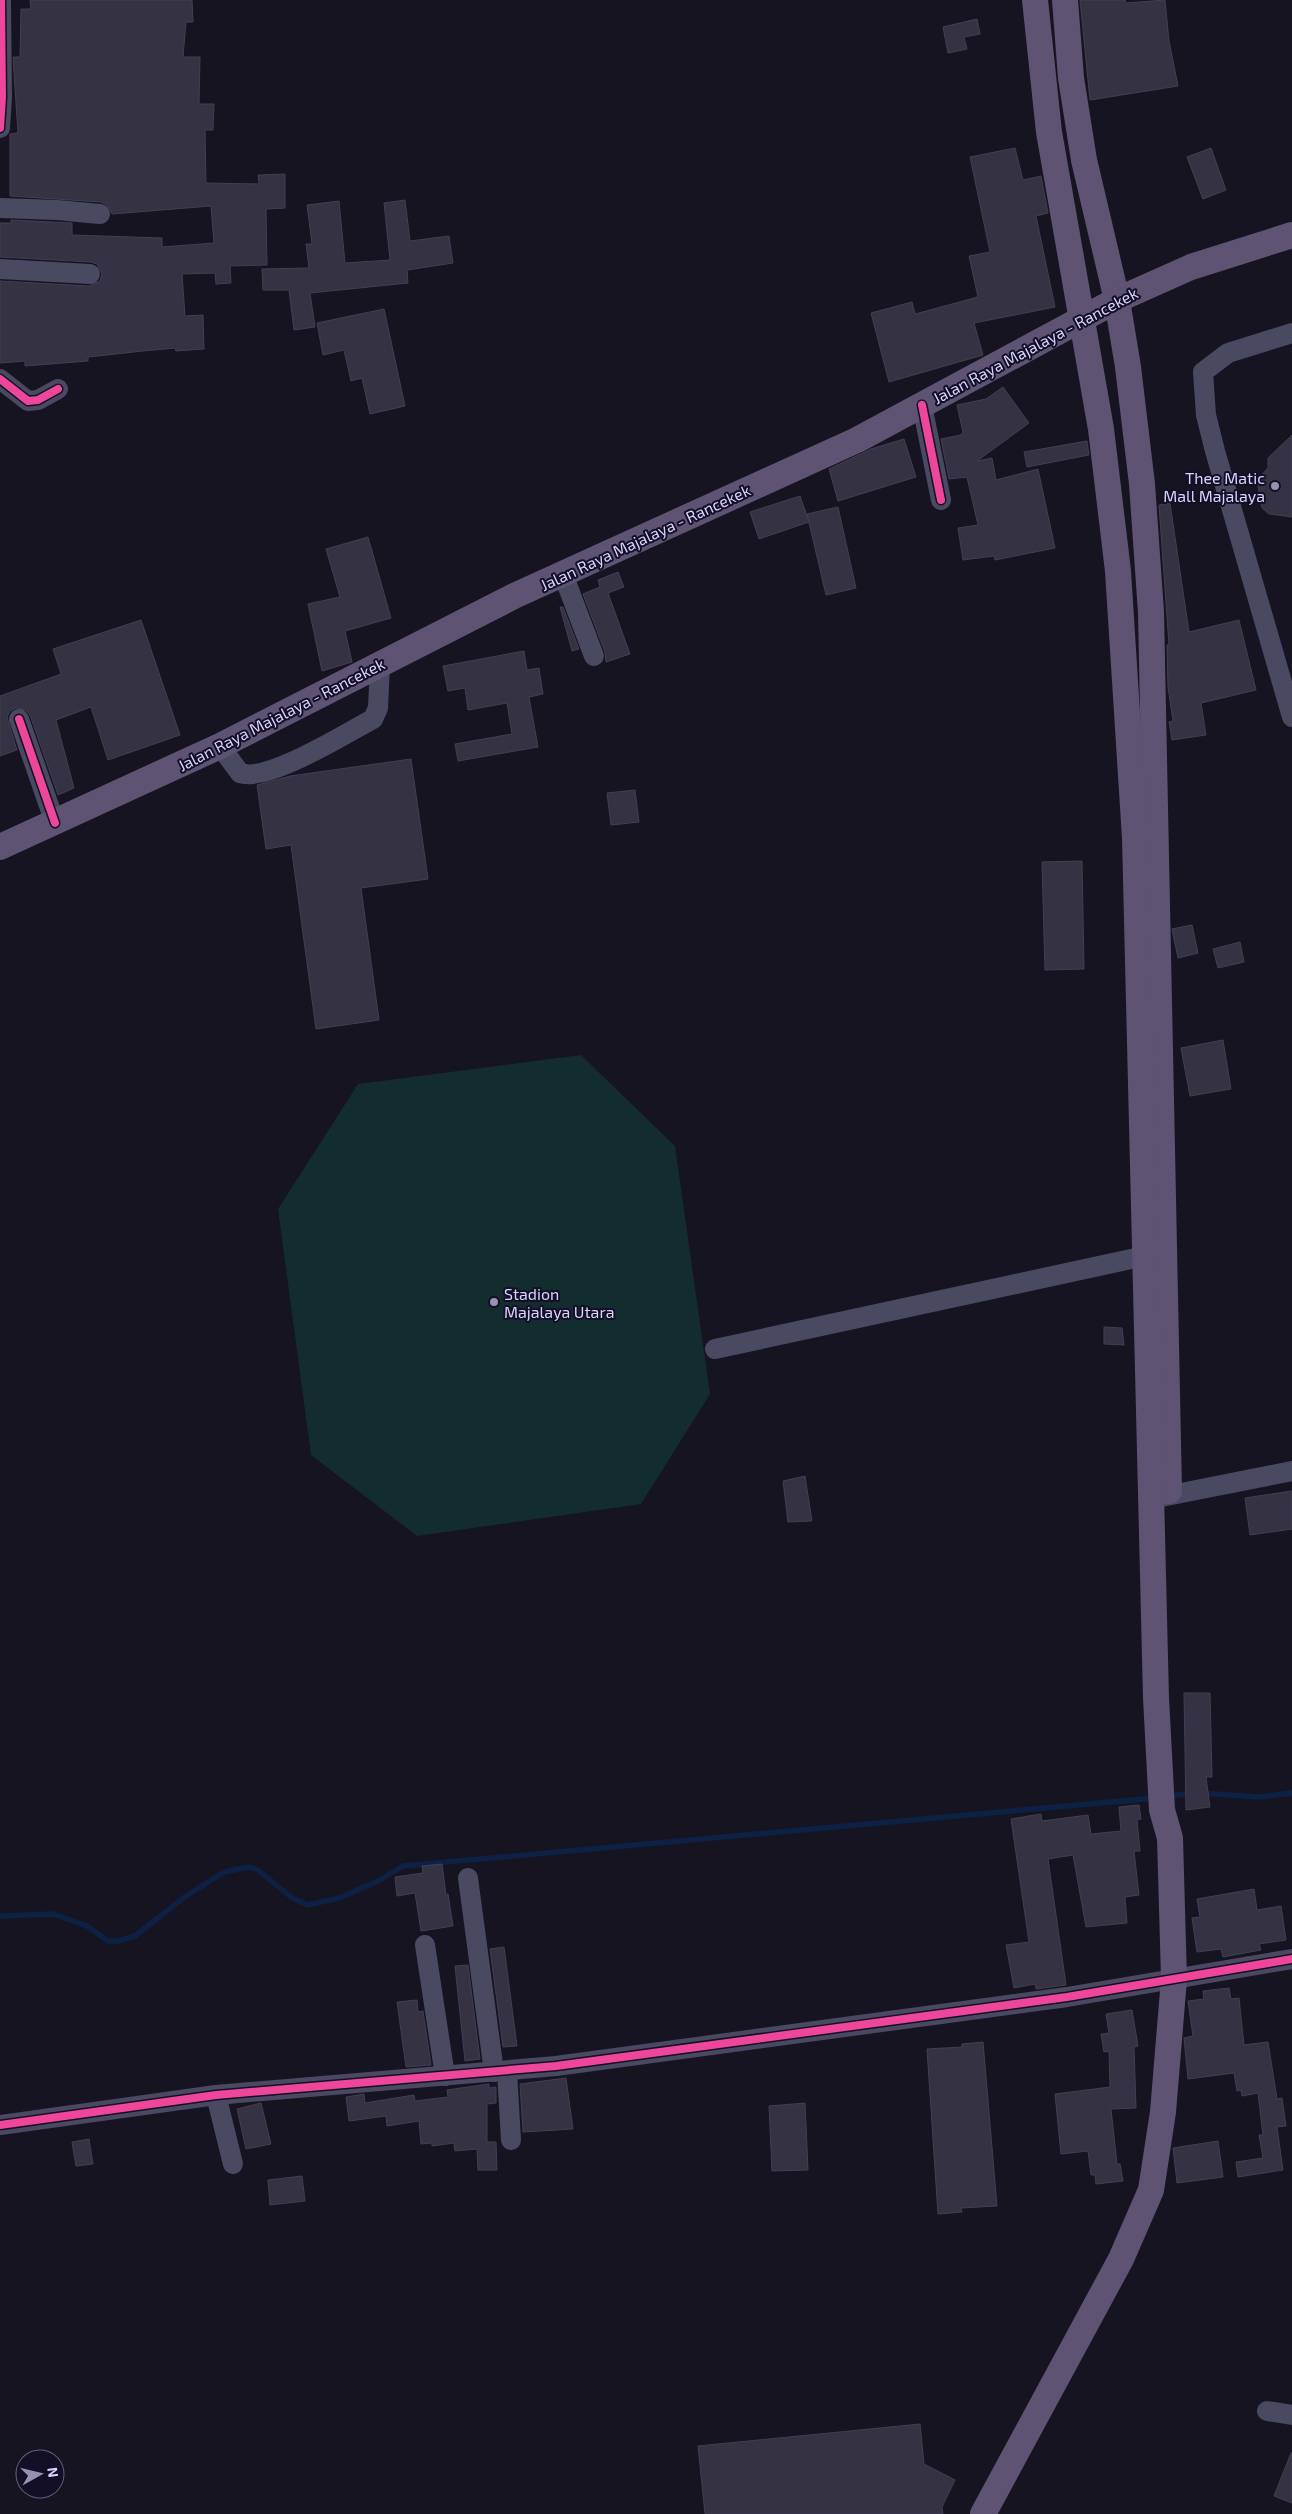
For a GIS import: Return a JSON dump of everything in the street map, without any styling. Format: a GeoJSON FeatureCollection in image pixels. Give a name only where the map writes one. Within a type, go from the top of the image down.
{"type":"FeatureCollection","features":[{"type":"Feature","properties":{"kind":"main road"},"geometry":{"type":"LineString","coordinates":[[983,2514],[1121,2259],[1151,2190],[1163,2112],[1174,1978],[1170,1838],[1176,1804],[1145,1256],[1135,838],[1126,700],[1111,516],[1101,429],[1049,132],[1035,0]]}},
{"type":"Feature","properties":{"kind":"main road"},"geometry":{"type":"LineString","coordinates":[[1065,0],[1071,78],[1084,160],[1117,300],[1142,484],[1151,612],[1160,1497]]}},
{"type":"Feature","properties":{"kind":"main road","name":"Jalan Raya Majalaya - Rancekek"},"geometry":{"type":"LineString","coordinates":[[0,847],[220,746],[380,664],[564,574],[856,440],[1117,300],[1191,267],[1292,235]]}},
{"type":"Feature","properties":{"kind":"street"},"geometry":{"type":"LineString","coordinates":[[0,128],[2,98],[1,0]]}},
{"type":"Feature","properties":{"kind":"street"},"geometry":{"type":"LineString","coordinates":[[0,208],[100,214]]}},
{"type":"Feature","properties":{"kind":"street"},"geometry":{"type":"LineString","coordinates":[[0,269],[90,274]]}},
{"type":"Feature","properties":{"kind":"street"},"geometry":{"type":"LineString","coordinates":[[1292,333],[1228,352],[1203,372],[1206,415],[1215,451],[1292,716]]}},
{"type":"Feature","properties":{"kind":"street"},"geometry":{"type":"LineString","coordinates":[[0,380],[28,401],[38,400],[58,389]]}},
{"type":"Feature","properties":{"kind":"street"},"geometry":{"type":"LineString","coordinates":[[922,405],[941,500]]}},
{"type":"Feature","properties":{"kind":"street"},"geometry":{"type":"LineString","coordinates":[[564,574],[594,656]]}},
{"type":"Feature","properties":{"kind":"street"},"geometry":{"type":"LineString","coordinates":[[220,746],[240,773],[244,774],[263,773],[294,760],[373,719],[378,708],[380,664]]}},
{"type":"Feature","properties":{"kind":"street"},"geometry":{"type":"LineString","coordinates":[[18,718],[54,823]]}},
{"type":"Feature","properties":{"kind":"street"},"geometry":{"type":"LineString","coordinates":[[715,1349],[1145,1256]]}},
{"type":"Feature","properties":{"kind":"street"},"geometry":{"type":"LineString","coordinates":[[1160,1497],[1292,1471]]}},
{"type":"Feature","properties":{"kind":"street"},"geometry":{"type":"LineString","coordinates":[[468,1878],[511,2140]]}},
{"type":"Feature","properties":{"kind":"street"},"geometry":{"type":"LineString","coordinates":[[425,1945],[445,2076]]}},
{"type":"Feature","properties":{"kind":"street"},"geometry":{"type":"LineString","coordinates":[[0,2125],[216,2095],[565,2065],[1067,1997],[1292,1960]]}},
{"type":"Feature","properties":{"kind":"street"},"geometry":{"type":"LineString","coordinates":[[216,2095],[233,2164]]}},
{"type":"Feature","properties":{"kind":"street"},"geometry":{"type":"LineString","coordinates":[[1267,2411],[1292,2415]]}},
{"type":"Feature","properties":{"kind":"green space","name":"Stadion Majalaya Utara"},"geometry":{"type":"Polygon","coordinates":[[[581,1055],[675,1146],[710,1394],[641,1504],[417,1536],[311,1455],[278,1209],[358,1084],[581,1055]]]}},
{"type":"Feature","properties":{"kind":"building"},"geometry":{"type":"Polygon","coordinates":[[[30,0],[192,0],[193,22],[186,22],[183,57],[200,57],[199,104],[214,104],[213,130],[205,130],[206,183],[259,184],[258,175],[285,174],[285,208],[266,209],[267,265],[230,266],[231,283],[216,284],[215,273],[182,274],[185,316],[203,315],[204,349],[176,351],[175,348],[143,351],[88,357],[88,361],[25,366],[25,361],[0,363],[0,281],[89,286],[100,281],[102,274],[97,264],[91,262],[0,257],[0,223],[11,223],[11,220],[72,223],[72,235],[162,238],[162,247],[214,243],[211,206],[112,214],[107,205],[101,202],[10,196],[10,134],[18,133],[13,57],[20,57],[21,9],[31,9],[30,0]]]}},
{"type":"Feature","properties":{"kind":"building"},"geometry":{"type":"Polygon","coordinates":[[[1080,0],[1125,0],[1126,3],[1165,0],[1169,41],[1178,86],[1090,100],[1080,0]]]}},
{"type":"Feature","properties":{"kind":"building"},"geometry":{"type":"Polygon","coordinates":[[[977,19],[980,34],[964,37],[967,49],[948,53],[943,27],[977,19]]]}},
{"type":"Feature","properties":{"kind":"building"},"geometry":{"type":"Polygon","coordinates":[[[1015,148],[1023,180],[1041,176],[1048,213],[1036,216],[1055,307],[974,323],[983,355],[889,382],[871,313],[912,302],[915,314],[978,297],[969,256],[990,252],[970,157],[1015,148]]]}},
{"type":"Feature","properties":{"kind":"building"},"geometry":{"type":"Polygon","coordinates":[[[1211,148],[1226,190],[1203,199],[1187,157],[1211,148]]]}},
{"type":"Feature","properties":{"kind":"building"},"geometry":{"type":"Polygon","coordinates":[[[405,200],[410,241],[449,236],[453,263],[407,270],[408,283],[310,293],[315,327],[294,330],[289,290],[263,290],[262,269],[309,268],[306,244],[312,244],[307,205],[339,201],[345,263],[390,260],[384,203],[405,200]]]}},
{"type":"Feature","properties":{"kind":"building"},"geometry":{"type":"Polygon","coordinates":[[[384,309],[405,406],[370,414],[362,378],[351,381],[344,350],[323,355],[317,323],[384,309]]]}},
{"type":"Feature","properties":{"kind":"building"},"geometry":{"type":"Polygon","coordinates":[[[1003,387],[1029,423],[977,461],[992,458],[996,480],[1038,469],[1055,548],[995,560],[994,556],[963,560],[958,528],[978,525],[967,477],[949,479],[941,439],[961,435],[963,432],[957,405],[986,399],[1003,387]]]}},
{"type":"Feature","properties":{"kind":"building","name":"Thee Matic Mall Majalaya"},"geometry":{"type":"Polygon","coordinates":[[[1292,435],[1292,517],[1269,514],[1262,508],[1257,480],[1268,468],[1268,458],[1292,435]]]}},
{"type":"Feature","properties":{"kind":"building"},"geometry":{"type":"Polygon","coordinates":[[[904,439],[916,477],[838,501],[829,469],[871,449],[904,439]]]}},
{"type":"Feature","properties":{"kind":"building"},"geometry":{"type":"Polygon","coordinates":[[[1087,441],[1089,455],[1027,467],[1024,452],[1087,441]]]}},
{"type":"Feature","properties":{"kind":"building"},"geometry":{"type":"Polygon","coordinates":[[[800,496],[809,522],[759,539],[750,512],[800,496]]]}},
{"type":"Feature","properties":{"kind":"building"},"geometry":{"type":"Polygon","coordinates":[[[1170,503],[1189,632],[1239,620],[1256,690],[1201,703],[1206,735],[1172,740],[1169,722],[1173,721],[1168,687],[1167,645],[1169,645],[1159,505],[1170,503]]]}},
{"type":"Feature","properties":{"kind":"building"},"geometry":{"type":"Polygon","coordinates":[[[838,507],[856,588],[826,595],[807,514],[838,507]]]}},
{"type":"Feature","properties":{"kind":"building"},"geometry":{"type":"Polygon","coordinates":[[[368,537],[391,618],[345,631],[352,662],[322,671],[308,604],[340,597],[326,549],[368,537]]]}},
{"type":"Feature","properties":{"kind":"building"},"geometry":{"type":"Polygon","coordinates":[[[618,572],[624,587],[608,593],[630,654],[606,662],[605,652],[583,594],[600,587],[598,580],[618,572]]]}},
{"type":"Feature","properties":{"kind":"building"},"geometry":{"type":"Polygon","coordinates":[[[560,607],[563,607],[579,649],[572,651],[560,607]]]}},
{"type":"Feature","properties":{"kind":"building"},"geometry":{"type":"Polygon","coordinates":[[[141,620],[180,735],[108,760],[91,707],[56,720],[74,788],[58,795],[30,715],[26,710],[16,708],[10,711],[7,717],[17,750],[0,756],[0,696],[61,674],[53,649],[141,620]]]}},
{"type":"Feature","properties":{"kind":"building"},"geometry":{"type":"Polygon","coordinates":[[[524,651],[527,670],[539,668],[543,694],[529,697],[538,747],[458,761],[455,744],[512,734],[507,703],[468,710],[465,688],[448,691],[443,666],[524,651]]]}},
{"type":"Feature","properties":{"kind":"building"},"geometry":{"type":"Polygon","coordinates":[[[411,759],[428,879],[361,888],[379,1020],[316,1029],[291,845],[266,849],[257,785],[290,776],[411,759]]]}},
{"type":"Feature","properties":{"kind":"building"},"geometry":{"type":"Polygon","coordinates":[[[635,790],[639,822],[611,825],[607,793],[635,790]]]}},
{"type":"Feature","properties":{"kind":"building"},"geometry":{"type":"Polygon","coordinates":[[[1082,861],[1084,969],[1045,970],[1042,862],[1082,861]]]}},
{"type":"Feature","properties":{"kind":"building"},"geometry":{"type":"Polygon","coordinates":[[[1192,925],[1198,953],[1178,958],[1172,929],[1192,925]]]}},
{"type":"Feature","properties":{"kind":"building"},"geometry":{"type":"Polygon","coordinates":[[[1240,942],[1244,962],[1218,968],[1213,949],[1240,942]]]}},
{"type":"Feature","properties":{"kind":"building"},"geometry":{"type":"Polygon","coordinates":[[[1223,1040],[1231,1089],[1190,1096],[1181,1048],[1223,1040]]]}},
{"type":"Feature","properties":{"kind":"building"},"geometry":{"type":"Polygon","coordinates":[[[1104,1327],[1122,1328],[1124,1345],[1104,1344],[1104,1327]]]}},
{"type":"Feature","properties":{"kind":"building"},"geometry":{"type":"Polygon","coordinates":[[[805,1476],[812,1521],[788,1522],[783,1481],[805,1476]]]}},
{"type":"Feature","properties":{"kind":"building"},"geometry":{"type":"Polygon","coordinates":[[[1292,1491],[1292,1529],[1250,1535],[1245,1498],[1292,1491]]]}},
{"type":"Feature","properties":{"kind":"building"},"geometry":{"type":"Polygon","coordinates":[[[1184,1693],[1210,1693],[1212,1777],[1206,1777],[1210,1807],[1186,1810],[1184,1693]]]}},
{"type":"Feature","properties":{"kind":"building"},"geometry":{"type":"Polygon","coordinates":[[[1139,1805],[1141,1819],[1137,1820],[1140,1851],[1134,1851],[1139,1895],[1125,1897],[1127,1923],[1086,1927],[1073,1855],[1048,1859],[1066,1985],[1036,1989],[1035,1984],[1014,1988],[1006,1945],[1029,1942],[1011,1819],[1041,1814],[1042,1821],[1088,1815],[1091,1834],[1121,1831],[1119,1807],[1139,1805]]]}},
{"type":"Feature","properties":{"kind":"building"},"geometry":{"type":"Polygon","coordinates":[[[442,1864],[453,1926],[421,1931],[415,1893],[397,1896],[395,1877],[423,1873],[422,1866],[442,1864]]]}},
{"type":"Feature","properties":{"kind":"building"},"geometry":{"type":"Polygon","coordinates":[[[1254,1889],[1257,1910],[1281,1906],[1286,1940],[1259,1944],[1261,1950],[1223,1957],[1221,1949],[1197,1952],[1192,1918],[1200,1917],[1197,1899],[1254,1889]]]}},
{"type":"Feature","properties":{"kind":"building"},"geometry":{"type":"Polygon","coordinates":[[[504,1947],[517,2046],[503,2047],[490,1949],[504,1947]]]}},
{"type":"Feature","properties":{"kind":"building"},"geometry":{"type":"Polygon","coordinates":[[[468,1965],[480,2059],[465,2061],[455,1966],[468,1965]]]}},
{"type":"Feature","properties":{"kind":"building"},"geometry":{"type":"Polygon","coordinates":[[[1229,1988],[1231,1999],[1239,1998],[1244,2045],[1268,2042],[1277,2099],[1282,2098],[1286,2126],[1277,2127],[1283,2170],[1238,2177],[1236,2162],[1263,2158],[1259,2135],[1263,2135],[1258,2093],[1242,2096],[1241,2090],[1237,2091],[1234,2073],[1188,2079],[1184,2038],[1193,2036],[1188,2001],[1204,1999],[1203,1991],[1229,1988]]]}},
{"type":"Feature","properties":{"kind":"building"},"geometry":{"type":"Polygon","coordinates":[[[417,2000],[418,2012],[423,2011],[431,2065],[406,2067],[397,2002],[417,2000]]]}},
{"type":"Feature","properties":{"kind":"building"},"geometry":{"type":"Polygon","coordinates":[[[1132,2010],[1138,2046],[1134,2047],[1136,2108],[1111,2109],[1117,2164],[1120,2164],[1123,2181],[1096,2184],[1095,2175],[1091,2175],[1088,2151],[1061,2154],[1055,2094],[1110,2087],[1109,2051],[1104,2052],[1101,2034],[1109,2033],[1106,2014],[1132,2010]]]}},
{"type":"Feature","properties":{"kind":"building"},"geometry":{"type":"Polygon","coordinates":[[[983,2042],[997,2206],[961,2208],[962,2212],[938,2214],[927,2049],[962,2047],[962,2044],[983,2042]]]}},
{"type":"Feature","properties":{"kind":"building"},"geometry":{"type":"Polygon","coordinates":[[[566,2078],[573,2129],[523,2132],[520,2084],[566,2078]]]}},
{"type":"Feature","properties":{"kind":"building"},"geometry":{"type":"Polygon","coordinates":[[[489,2084],[489,2088],[496,2087],[496,2103],[487,2104],[487,2142],[496,2142],[497,2170],[478,2170],[477,2149],[455,2151],[454,2143],[432,2146],[432,2143],[421,2144],[419,2121],[387,2126],[386,2116],[349,2121],[346,2097],[364,2094],[365,2103],[414,2095],[415,2101],[448,2097],[447,2090],[489,2084]]]}},
{"type":"Feature","properties":{"kind":"building"},"geometry":{"type":"Polygon","coordinates":[[[261,2103],[271,2144],[246,2149],[237,2109],[261,2103]]]}},
{"type":"Feature","properties":{"kind":"building"},"geometry":{"type":"Polygon","coordinates":[[[805,2103],[808,2170],[772,2171],[769,2106],[805,2103]]]}},
{"type":"Feature","properties":{"kind":"building"},"geometry":{"type":"Polygon","coordinates":[[[89,2139],[93,2164],[76,2166],[72,2142],[89,2139]]]}},
{"type":"Feature","properties":{"kind":"building"},"geometry":{"type":"Polygon","coordinates":[[[1218,2141],[1223,2177],[1177,2183],[1173,2148],[1218,2141]]]}},
{"type":"Feature","properties":{"kind":"building"},"geometry":{"type":"Polygon","coordinates":[[[302,2176],[305,2201],[270,2205],[268,2180],[302,2176]]]}},
{"type":"Feature","properties":{"kind":"building"},"geometry":{"type":"Polygon","coordinates":[[[920,2424],[924,2464],[955,2480],[942,2507],[943,2514],[705,2514],[698,2446],[920,2424]]]}},
{"type":"Feature","properties":{"kind":"building"},"geometry":{"type":"Polygon","coordinates":[[[1292,2453],[1292,2503],[1274,2496],[1292,2453]]]}},
{"type":"Feature","properties":{"kind":"waterway"},"geometry":{"type":"LineString","coordinates":[[1169,1796],[1192,1793]]}},
{"type":"Feature","properties":{"kind":"waterway"},"geometry":{"type":"LineString","coordinates":[[1201,1793],[1259,1797],[1292,1793]]}},
{"type":"Feature","properties":{"kind":"waterway"},"geometry":{"type":"LineString","coordinates":[[0,1916],[53,1914],[87,1926],[108,1941],[118,1941],[135,1936],[186,1896],[224,1872],[249,1867],[258,1870],[292,1898],[308,1905],[339,1898],[380,1880],[403,1866],[1155,1798]]}},
{"type":"Feature","properties":{"kind":"cycle path"},"geometry":{"type":"LineString","coordinates":[[0,128],[2,97],[1,0]]}},
{"type":"Feature","properties":{"kind":"cycle path"},"geometry":{"type":"LineString","coordinates":[[0,379],[28,401],[38,400],[58,389]]}},
{"type":"Feature","properties":{"kind":"cycle path"},"geometry":{"type":"LineString","coordinates":[[922,405],[941,500]]}},
{"type":"Feature","properties":{"kind":"cycle path"},"geometry":{"type":"LineString","coordinates":[[19,719],[55,823]]}},
{"type":"Feature","properties":{"kind":"cycle path"},"geometry":{"type":"LineString","coordinates":[[0,2125],[216,2095],[556,2066],[1067,1997],[1292,1959]]}},
{"type":"Feature","properties":{"kind":"place","name":"Thee Matic Mall Majalaya"},"geometry":{"type":"Point","coordinates":[1275,486]}},
{"type":"Feature","properties":{"kind":"place","name":"Stadion Majalaya Utara"},"geometry":{"type":"Point","coordinates":[494,1302]}}]}
